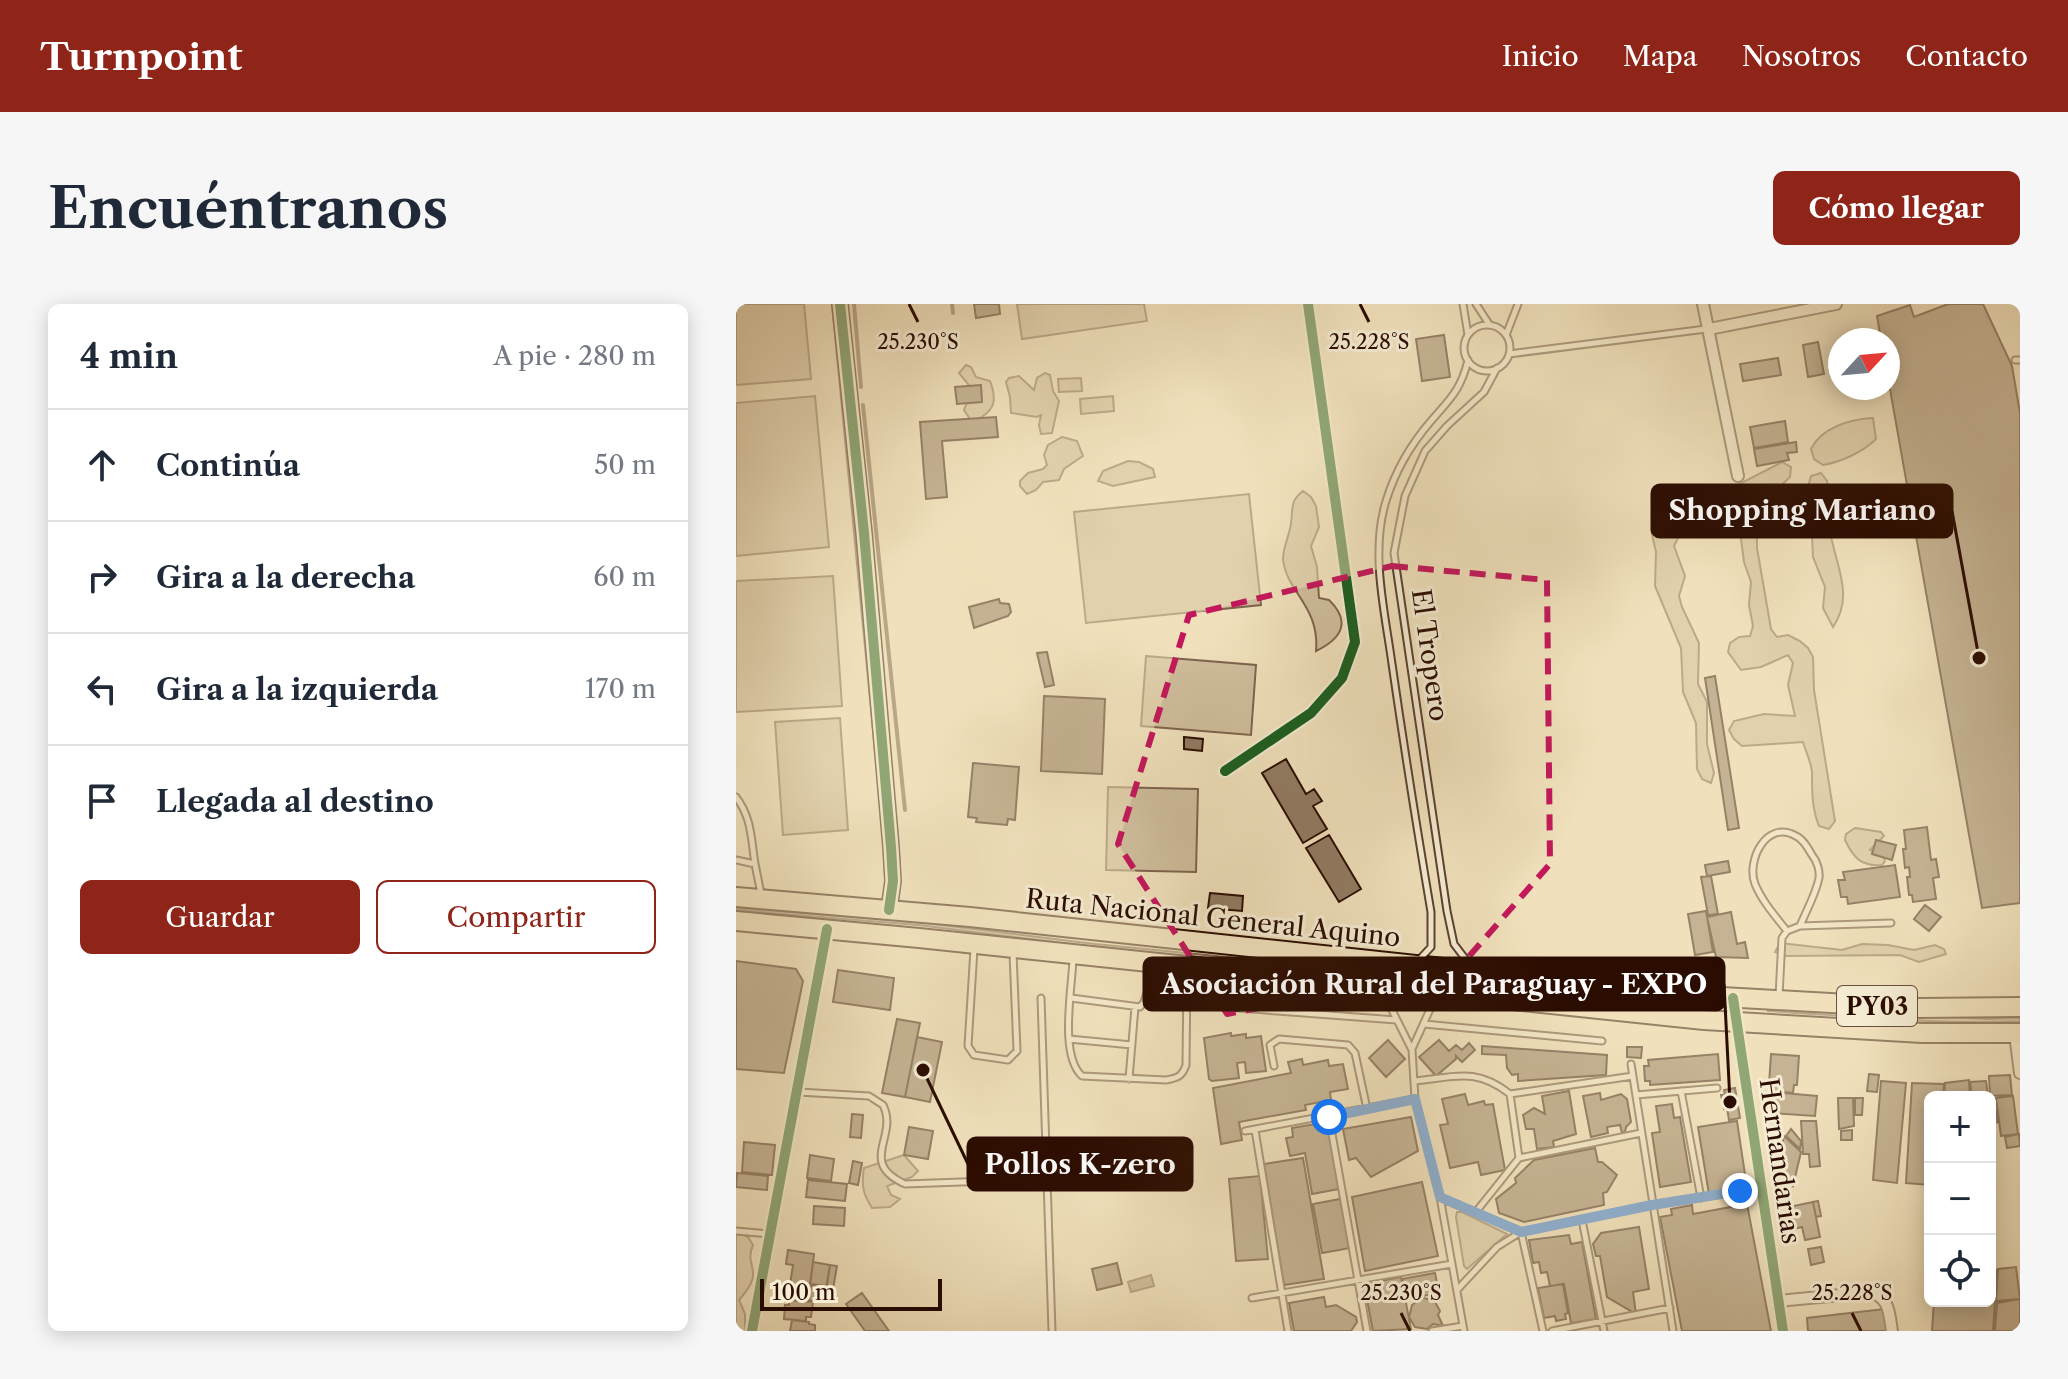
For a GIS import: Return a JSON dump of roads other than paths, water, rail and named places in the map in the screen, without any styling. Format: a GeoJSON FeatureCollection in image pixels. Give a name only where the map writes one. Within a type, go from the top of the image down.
{"type":"FeatureCollection","features":[{"type":"Feature","properties":{"kind":"highway","name":"Ruta Nacional General Aquino"},"geometry":{"type":"LineString","coordinates":[[736,897],[889,910],[1733,998],[1945,1009],[2020,1007]]}},
{"type":"Feature","properties":{"kind":"highway","name":"Ruta Nacional General Aquino"},"geometry":{"type":"LineString","coordinates":[[736,921],[1737,1023],[1935,1034],[2017,1033]]}},
{"type":"Feature","properties":{"kind":"street"},"geometry":{"type":"LineString","coordinates":[[840,304],[891,847],[893,881],[889,910]]}},
{"type":"Feature","properties":{"kind":"street"},"geometry":{"type":"LineString","coordinates":[[1225,771],[1311,713],[1342,678],[1355,642],[1308,304]]}},
{"type":"Feature","properties":{"kind":"street"},"geometry":{"type":"LineString","coordinates":[[1703,304],[1738,476]]}},
{"type":"Feature","properties":{"kind":"street"},"geometry":{"type":"LineString","coordinates":[[1709,329],[1836,304]]}},
{"type":"Feature","properties":{"kind":"street"},"geometry":{"type":"LineString","coordinates":[[752,1331],[827,929]]}},
{"type":"Feature","properties":{"kind":"street","name":"Hernandarias"},"geometry":{"type":"LineString","coordinates":[[1733,998],[1783,1331]]}},
{"type":"Feature","properties":{"kind":"street"},"geometry":{"type":"LineString","coordinates":[[2017,1033],[2020,1073]]}},
{"type":"Feature","properties":{"kind":"street"},"geometry":{"type":"LineString","coordinates":[[1778,1301],[1871,1292],[1882,1296],[1888,1304],[1892,1331]]}},
{"type":"Feature","properties":{"kind":"lane"},"geometry":{"type":"LineString","coordinates":[[1463,304],[1468,335],[1464,348],[1468,360],[1478,368],[1497,368],[1509,354],[1709,329]]}},
{"type":"Feature","properties":{"kind":"lane"},"geometry":{"type":"LineString","coordinates":[[1476,304],[1490,325],[1506,335]]}},
{"type":"Feature","properties":{"kind":"lane"},"geometry":{"type":"LineString","coordinates":[[1509,354],[1506,335],[1518,304]]}},
{"type":"Feature","properties":{"kind":"lane"},"geometry":{"type":"LineString","coordinates":[[1468,335],[1477,327],[1490,325]]}},
{"type":"Feature","properties":{"kind":"lane","name":"El Tropero"},"geometry":{"type":"LineString","coordinates":[[1414,966],[1431,947],[1431,912],[1388,635],[1380,570],[1381,531],[1386,501],[1407,454],[1431,421],[1449,403],[1463,381],[1468,360]]}},
{"type":"Feature","properties":{"kind":"lane","name":"El Tropero"},"geometry":{"type":"LineString","coordinates":[[1475,972],[1454,944],[1449,922],[1394,553],[1405,496],[1425,451],[1484,392],[1497,368]]}},
{"type":"Feature","properties":{"kind":"lane"},"geometry":{"type":"LineString","coordinates":[[736,797],[746,811],[750,824],[762,899]]}},
{"type":"Feature","properties":{"kind":"lane"},"geometry":{"type":"LineString","coordinates":[[1787,931],[1769,909],[1754,880],[1752,864],[1758,846],[1771,835],[1784,832],[1798,836],[1816,860],[1819,877],[1800,926]]}},
{"type":"Feature","properties":{"kind":"lane"},"geometry":{"type":"LineString","coordinates":[[736,860],[755,864]]}},
{"type":"Feature","properties":{"kind":"lane"},"geometry":{"type":"LineString","coordinates":[[1779,1001],[1782,938],[1787,931],[1800,926],[1891,923]]}},
{"type":"Feature","properties":{"kind":"lane"},"geometry":{"type":"LineString","coordinates":[[974,943],[968,1046],[974,1055],[1008,1060],[1017,1051],[1013,948]]}},
{"type":"Feature","properties":{"kind":"lane"},"geometry":{"type":"LineString","coordinates":[[1074,954],[1069,1055],[1082,1076],[1166,1080],[1183,1074],[1186,1065],[1187,966]]}},
{"type":"Feature","properties":{"kind":"lane"},"geometry":{"type":"LineString","coordinates":[[1071,998],[1135,1007],[1144,1002],[1157,963]]}},
{"type":"Feature","properties":{"kind":"lane"},"geometry":{"type":"LineString","coordinates":[[1380,986],[1412,1050],[1415,1099],[1440,1197],[1464,1328],[1432,1331]]}},
{"type":"Feature","properties":{"kind":"lane"},"geometry":{"type":"LineString","coordinates":[[1412,1050],[1438,993]]}},
{"type":"Feature","properties":{"kind":"lane"},"geometry":{"type":"LineString","coordinates":[[1041,998],[1052,1331]]}},
{"type":"Feature","properties":{"kind":"lane"},"geometry":{"type":"LineString","coordinates":[[1186,1004],[1397,1020]]}},
{"type":"Feature","properties":{"kind":"lane"},"geometry":{"type":"LineString","coordinates":[[1129,1079],[1135,1007]]}},
{"type":"Feature","properties":{"kind":"lane"},"geometry":{"type":"LineString","coordinates":[[1424,1024],[1602,1041]]}},
{"type":"Feature","properties":{"kind":"lane"},"geometry":{"type":"LineString","coordinates":[[1069,1039],[1132,1045]]}},
{"type":"Feature","properties":{"kind":"lane"},"geometry":{"type":"LineString","coordinates":[[1274,1066],[1270,1045],[1279,1039],[1348,1045],[1355,1053],[1367,1109]]}},
{"type":"Feature","properties":{"kind":"lane"},"geometry":{"type":"LineString","coordinates":[[1631,1064],[1673,1331]]}},
{"type":"Feature","properties":{"kind":"lane"},"geometry":{"type":"LineString","coordinates":[[1415,1081],[1480,1076],[1494,1081],[1510,1094],[1519,1158]]}},
{"type":"Feature","properties":{"kind":"lane"},"geometry":{"type":"LineString","coordinates":[[1510,1094],[1633,1076]]}},
{"type":"Feature","properties":{"kind":"lane"},"geometry":{"type":"LineString","coordinates":[[1636,1095],[1717,1088]]}},
{"type":"Feature","properties":{"kind":"lane"},"geometry":{"type":"LineString","coordinates":[[1681,1091],[1701,1198]]}},
{"type":"Feature","properties":{"kind":"lane"},"geometry":{"type":"LineString","coordinates":[[797,1092],[869,1096],[883,1105],[887,1118],[880,1155],[882,1166],[894,1179],[905,1184],[1047,1179]]}},
{"type":"Feature","properties":{"kind":"lane"},"geometry":{"type":"LineString","coordinates":[[1245,1131],[1415,1099]]}},
{"type":"Feature","properties":{"kind":"lane"},"geometry":{"type":"LineString","coordinates":[[1329,1117],[1367,1331]]}},
{"type":"Feature","properties":{"kind":"lane"},"geometry":{"type":"LineString","coordinates":[[1255,1130],[1288,1331]]}},
{"type":"Feature","properties":{"kind":"lane"},"geometry":{"type":"LineString","coordinates":[[1475,1213],[1519,1158],[1641,1133]]}},
{"type":"Feature","properties":{"kind":"lane"},"geometry":{"type":"LineString","coordinates":[[1456,1290],[1497,1247],[1521,1232],[1652,1205],[1740,1191]]}},
{"type":"Feature","properties":{"kind":"lane"},"geometry":{"type":"LineString","coordinates":[[1440,1197],[1521,1232]]}},
{"type":"Feature","properties":{"kind":"lane"},"geometry":{"type":"LineString","coordinates":[[1582,1220],[1604,1331]]}},
{"type":"Feature","properties":{"kind":"lane"},"geometry":{"type":"LineString","coordinates":[[736,1231],[770,1234]]}},
{"type":"Feature","properties":{"kind":"lane"},"geometry":{"type":"LineString","coordinates":[[1521,1232],[1543,1331]]}},
{"type":"Feature","properties":{"kind":"lane"},"geometry":{"type":"LineString","coordinates":[[1252,1298],[1452,1264]]}},
{"type":"Feature","properties":{"kind":"lane"},"geometry":{"type":"LineString","coordinates":[[1552,1331],[1670,1308]]}},
{"type":"Feature","properties":{"kind":"waterway"},"geometry":{"type":"LineString","coordinates":[[833,304],[876,751]]}},
{"type":"Feature","properties":{"kind":"waterway"},"geometry":{"type":"LineString","coordinates":[[854,304],[861,387]]}},
{"type":"Feature","properties":{"kind":"waterway"},"geometry":{"type":"LineString","coordinates":[[952,304],[953,313]]}},
{"type":"Feature","properties":{"kind":"waterway"},"geometry":{"type":"LineString","coordinates":[[863,405],[905,810]]}},
{"type":"Feature","properties":{"kind":"place","name":"Shopping Mariano"},"geometry":{"type":"Point","coordinates":[1979,658]}},
{"type":"Feature","properties":{"kind":"place","name":"Pollos K-zero"},"geometry":{"type":"Point","coordinates":[923,1070]}},
{"type":"Feature","properties":{"kind":"place","name":"Asociación Rural del Paraguay - EXPO"},"geometry":{"type":"Point","coordinates":[1730,1102]}}]}
